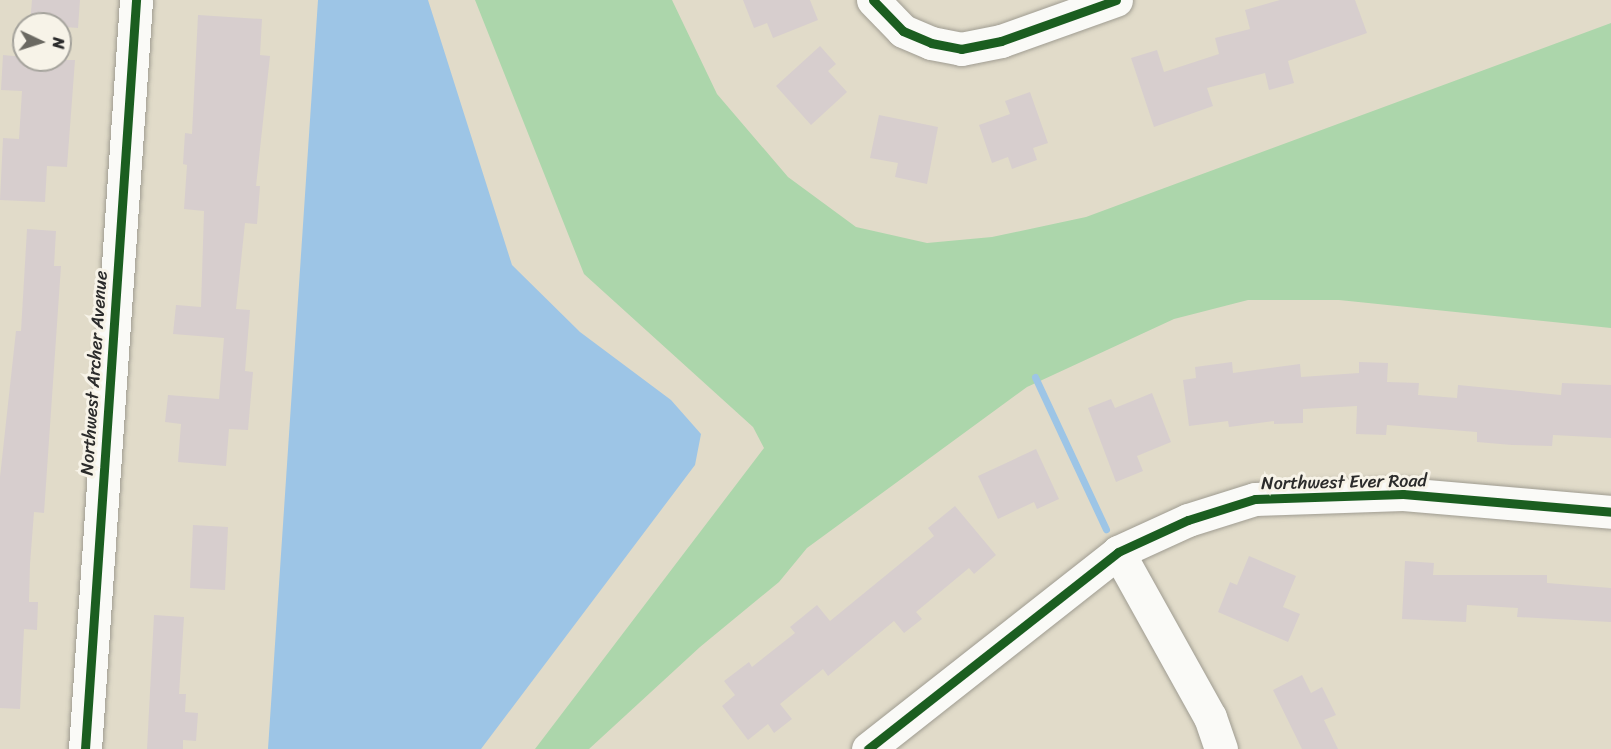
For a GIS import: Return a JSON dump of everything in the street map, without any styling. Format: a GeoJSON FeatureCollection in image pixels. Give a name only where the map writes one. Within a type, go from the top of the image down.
{"type":"FeatureCollection","features":[{"type":"Feature","properties":{"kind":"street","name":"Northwest Archer Avenue"},"geometry":{"type":"LineString","coordinates":[[86,749],[136,0]]}},
{"type":"Feature","properties":{"kind":"street"},"geometry":{"type":"LineString","coordinates":[[873,0],[909,34],[931,44],[962,49],[1001,41],[1116,0]]}},
{"type":"Feature","properties":{"kind":"street","name":"Northwest Ever Road"},"geometry":{"type":"LineString","coordinates":[[868,749],[1118,552],[1188,520],[1255,499],[1403,494],[1611,513]]}},
{"type":"Feature","properties":{"kind":"street"},"geometry":{"type":"LineString","coordinates":[[1118,552],[1210,717],[1221,749]]}},
{"type":"Feature","properties":{"kind":"green space"},"geometry":{"type":"Polygon","coordinates":[[[475,0],[672,0],[717,94],[788,177],[856,227],[927,243],[992,237],[1086,217],[1611,23],[1611,328],[1339,300],[1248,300],[1174,319],[1027,387],[807,548],[779,582],[700,647],[589,749],[535,749],[764,448],[753,427],[584,274],[475,0]]]}},
{"type":"Feature","properties":{"kind":"water"},"geometry":{"type":"Polygon","coordinates":[[[318,0],[428,0],[512,265],[580,332],[671,400],[701,434],[695,465],[481,749],[268,749],[318,0]]]}},
{"type":"Feature","properties":{"kind":"building"},"geometry":{"type":"Polygon","coordinates":[[[32,0],[80,0],[78,28],[72,28],[72,12],[31,12],[32,0]]]}},
{"type":"Feature","properties":{"kind":"building"},"geometry":{"type":"Polygon","coordinates":[[[743,0],[810,0],[818,20],[773,38],[767,23],[754,28],[743,0]]]}},
{"type":"Feature","properties":{"kind":"building"},"geometry":{"type":"Polygon","coordinates":[[[1280,0],[1355,0],[1367,33],[1288,61],[1294,83],[1269,90],[1265,73],[1207,88],[1213,106],[1154,127],[1131,58],[1157,50],[1164,72],[1219,54],[1215,38],[1250,29],[1245,10],[1280,0]]]}},
{"type":"Feature","properties":{"kind":"building"},"geometry":{"type":"Polygon","coordinates":[[[198,15],[262,19],[260,55],[270,56],[256,186],[260,186],[257,224],[245,223],[236,309],[250,310],[245,371],[253,372],[248,430],[229,429],[226,466],[178,462],[181,424],[165,422],[168,395],[219,399],[224,338],[173,334],[176,305],[201,307],[204,211],[184,209],[187,165],[183,164],[185,133],[192,134],[198,15]]]}},
{"type":"Feature","properties":{"kind":"building"},"geometry":{"type":"Polygon","coordinates":[[[820,46],[836,64],[828,71],[847,92],[811,125],[776,86],[820,46]]]}},
{"type":"Feature","properties":{"kind":"building"},"geometry":{"type":"Polygon","coordinates":[[[3,55],[12,56],[12,72],[72,72],[72,60],[75,60],[67,167],[47,166],[45,202],[0,200],[3,138],[19,139],[22,91],[1,90],[3,55]]]}},
{"type":"Feature","properties":{"kind":"building"},"geometry":{"type":"Polygon","coordinates":[[[1030,92],[1048,143],[1033,148],[1037,160],[1012,169],[1008,157],[992,163],[979,125],[1010,114],[1005,101],[1030,92]]]}},
{"type":"Feature","properties":{"kind":"building"},"geometry":{"type":"Polygon","coordinates":[[[879,115],[938,127],[927,184],[895,177],[898,163],[870,158],[879,115]]]}},
{"type":"Feature","properties":{"kind":"building"},"geometry":{"type":"Polygon","coordinates":[[[27,229],[56,231],[54,266],[61,266],[44,513],[34,512],[30,564],[29,602],[38,602],[37,630],[24,629],[20,709],[0,708],[0,477],[16,331],[21,331],[27,229]]]}},
{"type":"Feature","properties":{"kind":"building"},"geometry":{"type":"Polygon","coordinates":[[[1232,362],[1233,373],[1300,364],[1301,377],[1359,373],[1359,362],[1388,363],[1387,382],[1419,383],[1418,395],[1457,398],[1458,385],[1561,395],[1562,383],[1611,385],[1611,438],[1553,435],[1552,446],[1512,445],[1477,442],[1477,432],[1387,425],[1386,435],[1356,434],[1357,406],[1303,409],[1303,423],[1274,424],[1274,421],[1229,427],[1228,421],[1189,426],[1183,380],[1196,378],[1195,367],[1232,362]]]}},
{"type":"Feature","properties":{"kind":"building"},"geometry":{"type":"Polygon","coordinates":[[[1152,393],[1171,442],[1137,456],[1143,471],[1116,482],[1088,408],[1111,399],[1115,408],[1152,393]]]}},
{"type":"Feature","properties":{"kind":"building"},"geometry":{"type":"Polygon","coordinates":[[[1036,449],[1059,499],[1037,509],[1034,502],[998,519],[978,476],[1036,449]]]}},
{"type":"Feature","properties":{"kind":"building"},"geometry":{"type":"Polygon","coordinates":[[[955,506],[996,555],[974,574],[969,568],[916,612],[922,619],[904,633],[894,621],[828,676],[823,669],[780,704],[792,719],[774,733],[768,724],[748,740],[722,706],[735,695],[724,681],[749,662],[752,667],[795,633],[790,627],[817,605],[830,621],[934,536],[928,528],[955,506]]]}},
{"type":"Feature","properties":{"kind":"building"},"geometry":{"type":"Polygon","coordinates":[[[193,525],[228,527],[225,590],[190,588],[193,525]]]}},
{"type":"Feature","properties":{"kind":"building"},"geometry":{"type":"Polygon","coordinates":[[[1249,556],[1296,576],[1283,607],[1300,614],[1288,642],[1218,612],[1230,582],[1237,585],[1249,556]]]}},
{"type":"Feature","properties":{"kind":"building"},"geometry":{"type":"Polygon","coordinates":[[[1405,561],[1434,563],[1433,575],[1547,575],[1547,583],[1611,588],[1611,622],[1517,617],[1518,608],[1467,605],[1466,622],[1402,619],[1405,561]]]}},
{"type":"Feature","properties":{"kind":"building"},"geometry":{"type":"Polygon","coordinates":[[[154,615],[184,617],[179,694],[186,694],[185,712],[198,713],[196,741],[183,740],[183,749],[147,749],[154,615]]]}},
{"type":"Feature","properties":{"kind":"building"},"geometry":{"type":"Polygon","coordinates":[[[1302,675],[1311,693],[1322,687],[1336,715],[1324,720],[1338,749],[1302,749],[1273,690],[1302,675]]]}},
{"type":"Feature","properties":{"kind":"waterway"},"geometry":{"type":"LineString","coordinates":[[1035,377],[1106,529]]}},
{"type":"Feature","properties":{"kind":"cycle path"},"geometry":{"type":"LineString","coordinates":[[85,749],[136,0]]}},
{"type":"Feature","properties":{"kind":"cycle path"},"geometry":{"type":"LineString","coordinates":[[873,0],[903,31],[931,43],[961,49],[1001,41],[1116,0]]}},
{"type":"Feature","properties":{"kind":"cycle path"},"geometry":{"type":"LineString","coordinates":[[868,749],[1118,552],[1188,520],[1255,499],[1403,494],[1611,512]]}}]}
